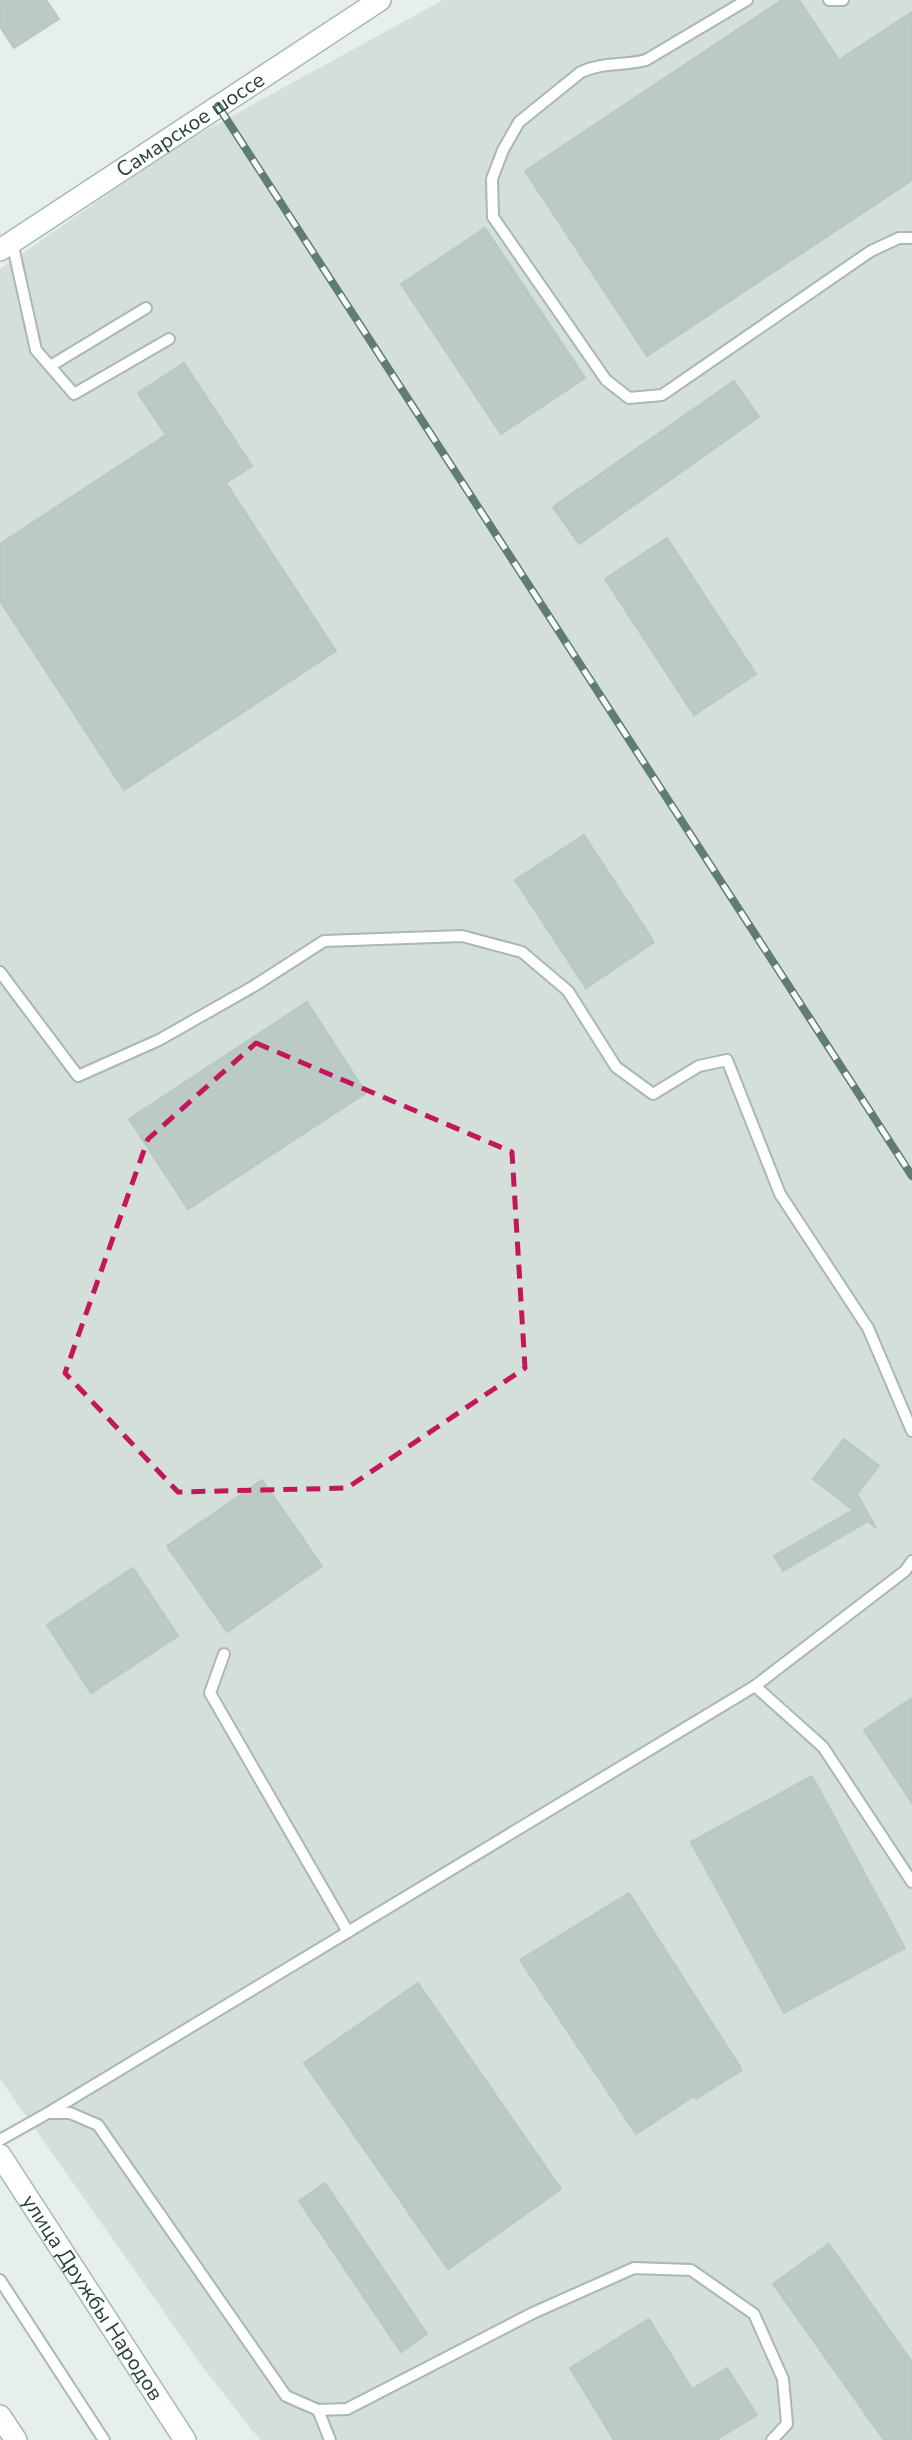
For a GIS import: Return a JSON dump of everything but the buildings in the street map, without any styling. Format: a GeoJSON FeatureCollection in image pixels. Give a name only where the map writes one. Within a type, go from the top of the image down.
{"type":"FeatureCollection","features":[{"type":"Feature","properties":{"kind":"street","name":"Самарское шоссе"},"geometry":{"type":"LineString","coordinates":[[6,246],[380,0]]}},
{"type":"Feature","properties":{"kind":"street","name":"улица Дружбы Народов"},"geometry":{"type":"LineString","coordinates":[[0,2155],[185,2440]]}},
{"type":"Feature","properties":{"kind":"street"},"geometry":{"type":"LineString","coordinates":[[0,2416],[16,2440]]}},
{"type":"Feature","properties":{"kind":"lane"},"geometry":{"type":"LineString","coordinates":[[747,0],[646,60],[630,65],[593,66],[581,72],[519,122],[503,150],[492,178],[493,217],[606,380],[629,398],[662,395],[871,251],[899,238],[912,238]]}},
{"type":"Feature","properties":{"kind":"lane"},"geometry":{"type":"LineString","coordinates":[[829,0],[842,0]]}},
{"type":"Feature","properties":{"kind":"lane"},"geometry":{"type":"LineString","coordinates":[[6,246],[36,349],[75,394],[169,339]]}},
{"type":"Feature","properties":{"kind":"lane"},"geometry":{"type":"LineString","coordinates":[[52,365],[146,308]]}},
{"type":"Feature","properties":{"kind":"lane"},"geometry":{"type":"LineString","coordinates":[[0,972],[78,1076],[159,1040],[254,986],[324,941],[462,936],[522,952],[568,991],[616,1067],[653,1094],[699,1066],[727,1060],[780,1194],[868,1328],[912,1431]]}},
{"type":"Feature","properties":{"kind":"lane"},"geometry":{"type":"LineString","coordinates":[[0,2140],[755,1686],[905,1571],[912,1561]]}},
{"type":"Feature","properties":{"kind":"lane"},"geometry":{"type":"LineString","coordinates":[[224,1654],[210,1693],[348,1932]]}},
{"type":"Feature","properties":{"kind":"lane"},"geometry":{"type":"LineString","coordinates":[[755,1686],[822,1746],[912,1882]]}},
{"type":"Feature","properties":{"kind":"lane"},"geometry":{"type":"LineString","coordinates":[[48,2113],[70,2113],[98,2125],[286,2396],[318,2410],[347,2410],[533,2313],[634,2268],[691,2270],[754,2314],[783,2379],[787,2424],[772,2440]]}},
{"type":"Feature","properties":{"kind":"lane"},"geometry":{"type":"LineString","coordinates":[[0,2280],[104,2440]]}},
{"type":"Feature","properties":{"kind":"lane"},"geometry":{"type":"LineString","coordinates":[[318,2410],[330,2440]]}},
{"type":"Feature","properties":{"kind":"highlighted area"},"geometry":{"type":"Polygon","coordinates":[[[256,1043],[512,1152],[525,1368],[347,1488],[178,1492],[65,1373],[148,1139],[256,1043]]]}},
{"type":"Feature","properties":{"kind":"shaded area"},"geometry":{"type":"Polygon","coordinates":[[[443,0],[912,0],[912,2440],[260,2440],[202,2366],[0,2079],[0,269],[179,145],[443,0]]]}},
{"type":"Feature","properties":{"kind":"railway"},"geometry":{"type":"LineString","coordinates":[[218,106],[912,1176]]}}]}
